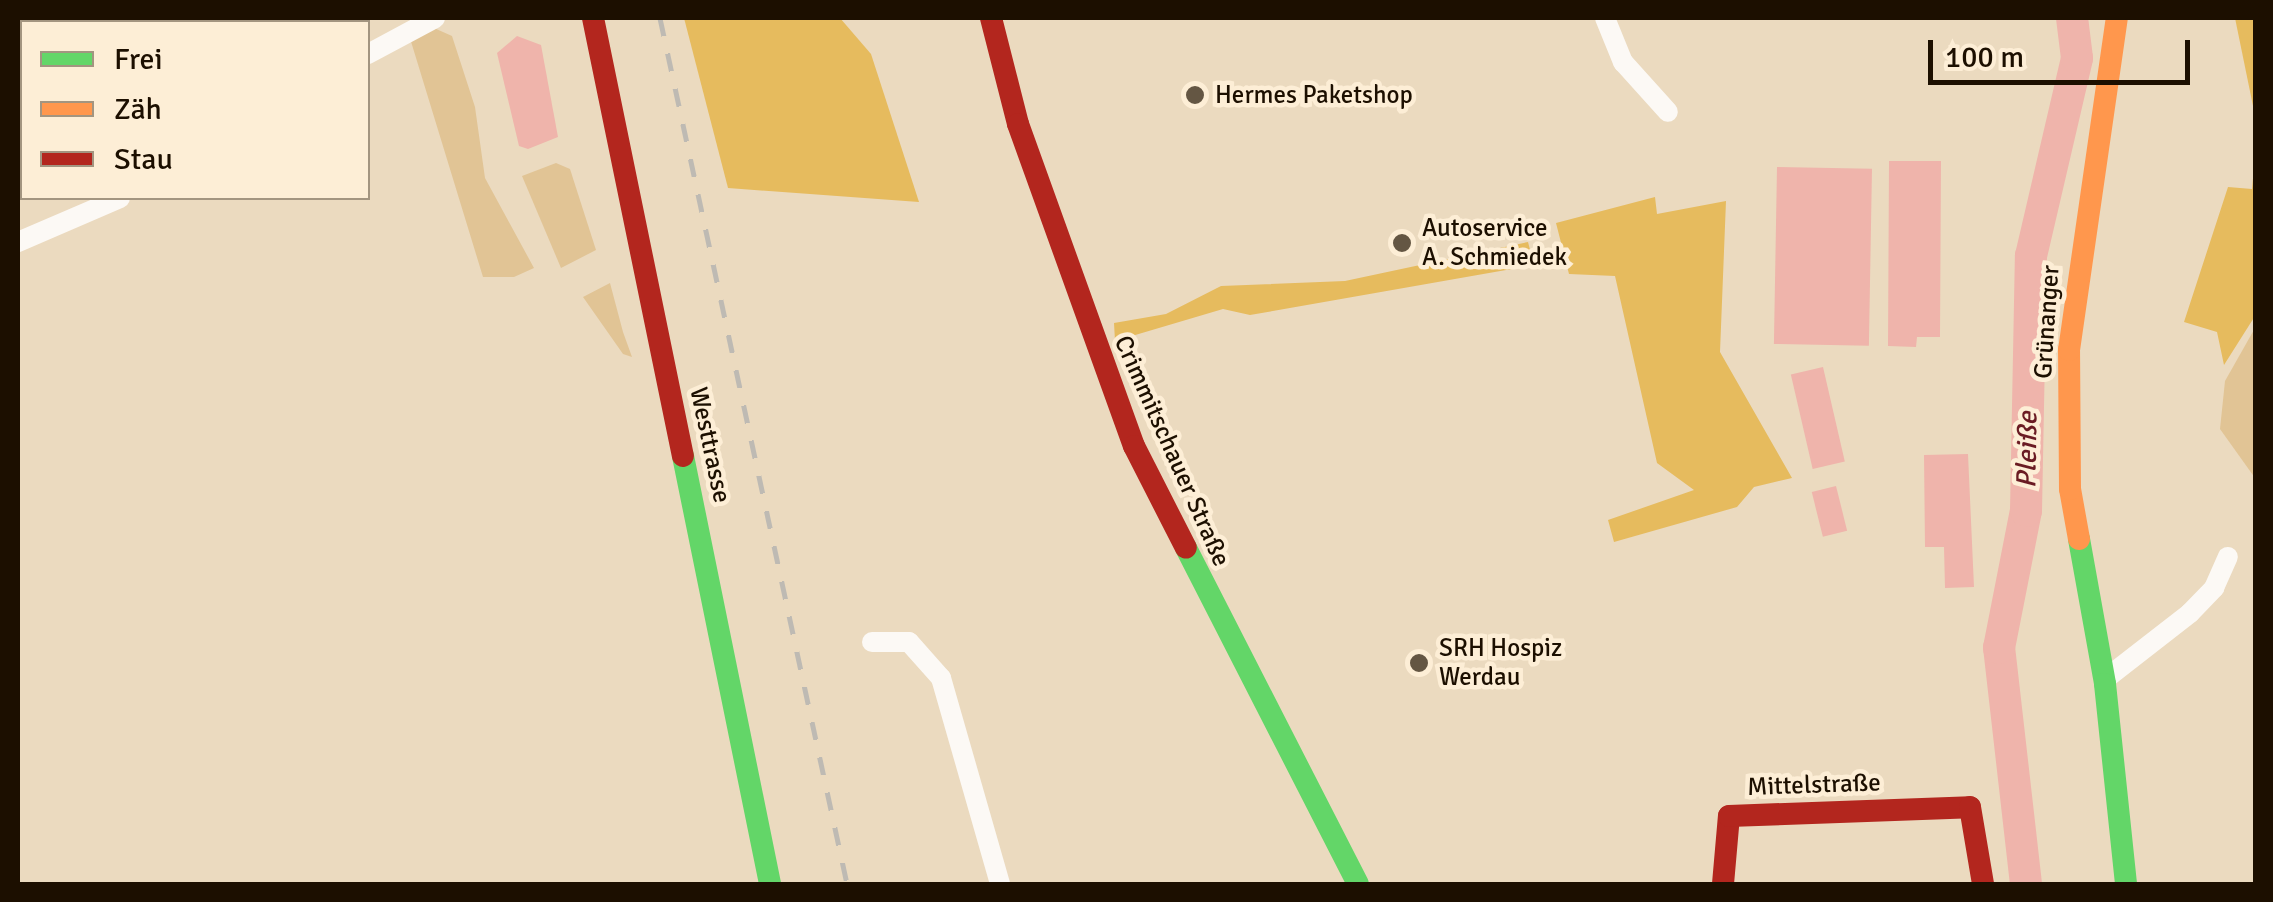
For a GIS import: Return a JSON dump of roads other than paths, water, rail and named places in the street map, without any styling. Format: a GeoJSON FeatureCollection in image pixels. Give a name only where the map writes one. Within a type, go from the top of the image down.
{"type":"FeatureCollection","features":[{"type":"Feature","properties":{"kind":"street"},"geometry":{"type":"LineString","coordinates":[[370,53],[435,18]]}},
{"type":"Feature","properties":{"kind":"street","name":"Westtrasse"},"geometry":{"type":"LineString","coordinates":[[594,18],[770,884]]}},
{"type":"Feature","properties":{"kind":"street","name":"Crimmitschauer Straße"},"geometry":{"type":"LineString","coordinates":[[991,18],[1018,124],[1134,446],[1358,884]]}},
{"type":"Feature","properties":{"kind":"street"},"geometry":{"type":"LineString","coordinates":[[1605,18],[1624,62],[1668,112]]}},
{"type":"Feature","properties":{"kind":"street","name":"Grünanger"},"geometry":{"type":"LineString","coordinates":[[2118,23],[2069,350],[2070,489],[2104,680],[2126,884]]}},
{"type":"Feature","properties":{"kind":"street"},"geometry":{"type":"LineString","coordinates":[[18,242],[115,200]]}},
{"type":"Feature","properties":{"kind":"street"},"geometry":{"type":"LineString","coordinates":[[2104,680],[2190,613],[2214,588],[2228,556]]}},
{"type":"Feature","properties":{"kind":"street"},"geometry":{"type":"LineString","coordinates":[[872,642],[910,642],[941,678],[1000,884]]}},
{"type":"Feature","properties":{"kind":"street","name":"Mittelstraße"},"geometry":{"type":"LineString","coordinates":[[1723,884],[1730,816],[1970,806],[1983,884]]}},
{"type":"Feature","properties":{"kind":"waterway","name":"Pleiße"},"geometry":{"type":"LineString","coordinates":[[2026,884],[1999,648],[2026,511],[2031,256],[2077,58],[2072,18]]}},
{"type":"Feature","properties":{"kind":"railway"},"geometry":{"type":"LineString","coordinates":[[660,18],[847,884]]}},
{"type":"Feature","properties":{"kind":"place","name":"Hermes Paketshop"},"geometry":{"type":"Point","coordinates":[1195,95]}},
{"type":"Feature","properties":{"kind":"place","name":"Autoservice A. Schmiedek"},"geometry":{"type":"Point","coordinates":[1402,243]}},
{"type":"Feature","properties":{"kind":"place","name":"SRH Hospiz Werdau"},"geometry":{"type":"Point","coordinates":[1419,663]}}]}
